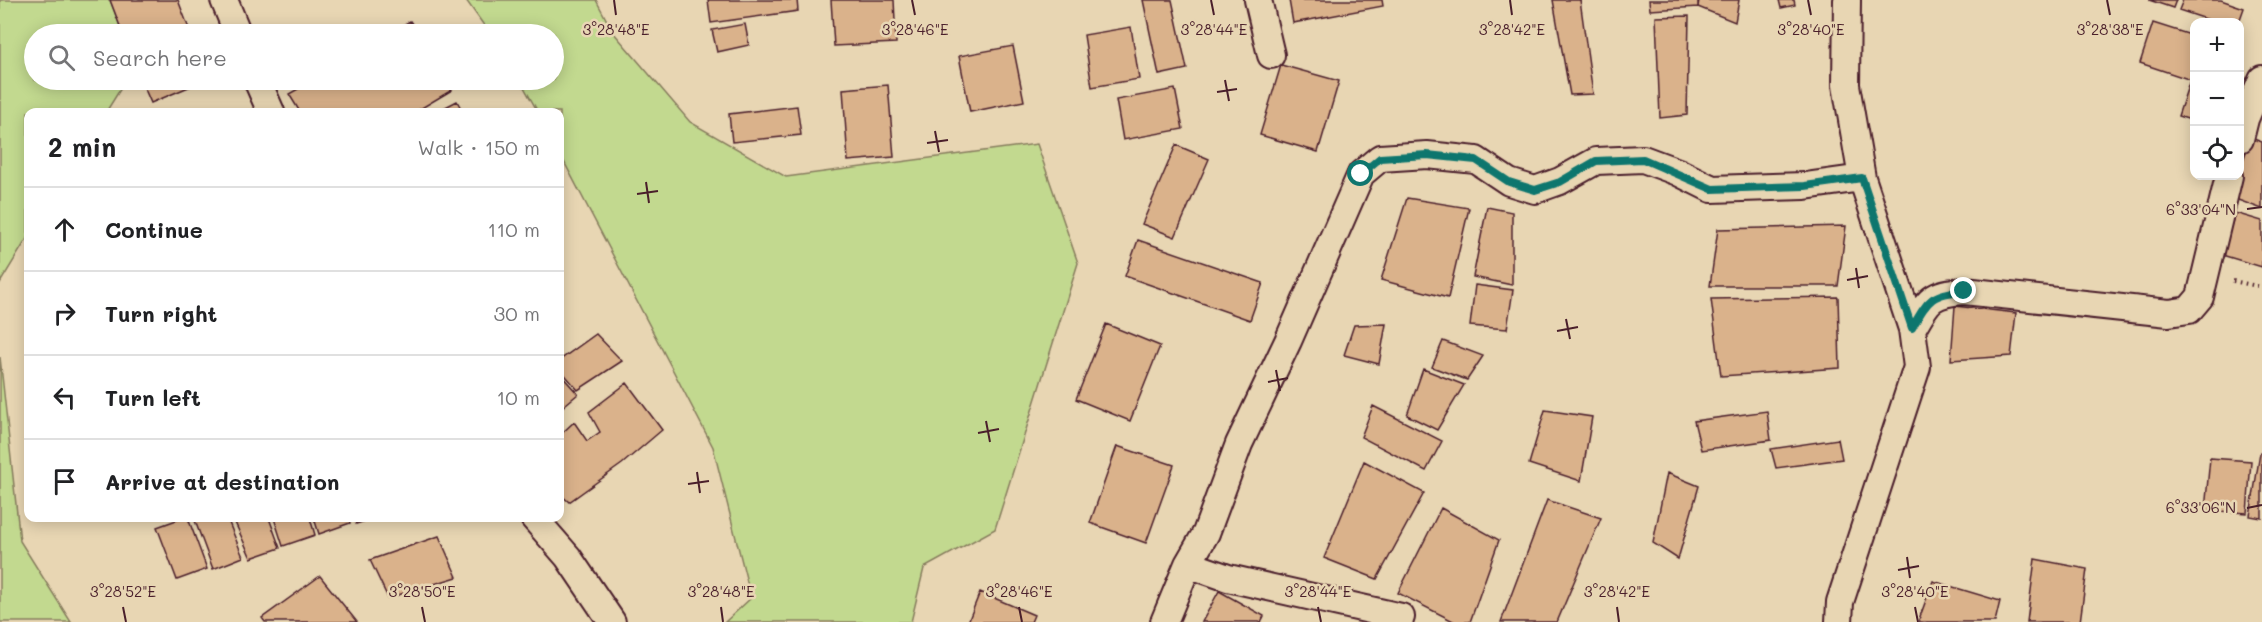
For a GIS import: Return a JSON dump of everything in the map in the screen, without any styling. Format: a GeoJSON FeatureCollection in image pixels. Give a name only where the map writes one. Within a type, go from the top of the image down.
{"type":"FeatureCollection","features":[{"type":"Feature","properties":{"kind":"street"},"geometry":{"type":"LineString","coordinates":[[224,0],[234,24]]}},
{"type":"Feature","properties":{"kind":"street"},"geometry":{"type":"LineString","coordinates":[[1258,0],[1271,55]]}},
{"type":"Feature","properties":{"kind":"street"},"geometry":{"type":"LineString","coordinates":[[1839,622],[1840,602],[1917,367],[1912,328],[1862,178],[1846,85],[1847,0]]}},
{"type":"Feature","properties":{"kind":"street"},"geometry":{"type":"LineString","coordinates":[[2243,126],[2262,79]]}},
{"type":"Feature","properties":{"kind":"street"},"geometry":{"type":"LineString","coordinates":[[261,90],[269,108]]}},
{"type":"Feature","properties":{"kind":"street"},"geometry":{"type":"LineString","coordinates":[[1164,622],[1188,564],[1206,533],[1239,444],[1288,341],[1361,174],[1380,158],[1427,155],[1476,160],[1509,182],[1535,190],[1560,182],[1596,161],[1643,159],[1712,189],[1805,186],[1862,178]]}},
{"type":"Feature","properties":{"kind":"street"},"geometry":{"type":"LineString","coordinates":[[1912,328],[1925,304],[1943,292],[1964,291],[2169,313],[2189,310],[2200,297],[2228,180]]}},
{"type":"Feature","properties":{"kind":"street"},"geometry":{"type":"LineString","coordinates":[[537,522],[568,557],[612,622]]}},
{"type":"Feature","properties":{"kind":"street"},"geometry":{"type":"LineString","coordinates":[[1188,564],[1228,578],[1401,616]]}},
{"type":"Feature","properties":{"kind":"green space"},"geometry":{"type":"Polygon","coordinates":[[[0,0],[110,0],[119,24],[24,24],[24,90],[120,90],[108,108],[24,108],[24,244],[0,283],[0,0]]]}},
{"type":"Feature","properties":{"kind":"green space"},"geometry":{"type":"Polygon","coordinates":[[[466,0],[596,0],[613,32],[690,122],[786,177],[1037,144],[1078,263],[995,529],[924,568],[911,622],[725,622],[751,598],[713,447],[564,162],[564,108],[536,108],[526,90],[564,90],[564,24],[483,24],[466,0]]]}},
{"type":"Feature","properties":{"kind":"green space"},"geometry":{"type":"Polygon","coordinates":[[[0,357],[20,541],[71,622],[0,622],[0,357]]]}},
{"type":"Feature","properties":{"kind":"building"},"geometry":{"type":"Polygon","coordinates":[[[110,0],[178,0],[187,24],[119,24],[110,0]]]}},
{"type":"Feature","properties":{"kind":"building"},"geometry":{"type":"Polygon","coordinates":[[[708,0],[797,0],[798,11],[711,23],[708,0]]]}},
{"type":"Feature","properties":{"kind":"building"},"geometry":{"type":"Polygon","coordinates":[[[831,0],[894,0],[896,43],[834,46],[831,0]]]}},
{"type":"Feature","properties":{"kind":"building"},"geometry":{"type":"Polygon","coordinates":[[[1143,0],[1172,0],[1187,69],[1159,75],[1143,0]]]}},
{"type":"Feature","properties":{"kind":"building"},"geometry":{"type":"Polygon","coordinates":[[[1289,0],[1382,0],[1383,6],[1293,23],[1289,0]]]}},
{"type":"Feature","properties":{"kind":"building"},"geometry":{"type":"Polygon","coordinates":[[[1553,0],[1580,0],[1593,94],[1570,95],[1553,0]]]}},
{"type":"Feature","properties":{"kind":"building"},"geometry":{"type":"Polygon","coordinates":[[[1649,0],[1698,0],[1698,7],[1650,10],[1649,0]]]}},
{"type":"Feature","properties":{"kind":"building"},"geometry":{"type":"Polygon","coordinates":[[[1699,0],[1739,0],[1735,22],[1698,7],[1699,0]]]}},
{"type":"Feature","properties":{"kind":"building"},"geometry":{"type":"Polygon","coordinates":[[[1779,0],[1794,0],[1795,5],[1781,8],[1779,0]]]}},
{"type":"Feature","properties":{"kind":"building"},"geometry":{"type":"Polygon","coordinates":[[[2149,0],[2176,0],[2173,8],[2149,0]]]}},
{"type":"Feature","properties":{"kind":"building"},"geometry":{"type":"Polygon","coordinates":[[[2183,0],[2221,0],[2244,8],[2240,18],[2203,18],[2179,10],[2183,0]]]}},
{"type":"Feature","properties":{"kind":"building"},"geometry":{"type":"Polygon","coordinates":[[[1689,16],[1687,115],[1660,118],[1656,17],[1689,16]]]}},
{"type":"Feature","properties":{"kind":"building"},"geometry":{"type":"Polygon","coordinates":[[[2153,23],[2190,35],[2190,80],[2140,63],[2153,23]]]}},
{"type":"Feature","properties":{"kind":"building"},"geometry":{"type":"Polygon","coordinates":[[[745,24],[749,45],[717,52],[712,30],[745,24]]]}},
{"type":"Feature","properties":{"kind":"building"},"geometry":{"type":"Polygon","coordinates":[[[1131,27],[1139,79],[1092,87],[1084,35],[1131,27]]]}},
{"type":"Feature","properties":{"kind":"building"},"geometry":{"type":"Polygon","coordinates":[[[1013,46],[1024,101],[970,112],[959,56],[1013,46]]]}},
{"type":"Feature","properties":{"kind":"building"},"geometry":{"type":"Polygon","coordinates":[[[1281,65],[1339,81],[1318,152],[1260,135],[1281,65]]]}},
{"type":"Feature","properties":{"kind":"building"},"geometry":{"type":"Polygon","coordinates":[[[2189,83],[2190,120],[2178,116],[2189,83]]]}},
{"type":"Feature","properties":{"kind":"building"},"geometry":{"type":"Polygon","coordinates":[[[888,85],[894,157],[848,161],[843,89],[888,85]]]}},
{"type":"Feature","properties":{"kind":"building"},"geometry":{"type":"Polygon","coordinates":[[[1175,89],[1183,129],[1123,140],[1116,100],[1175,89]]]}},
{"type":"Feature","properties":{"kind":"building"},"geometry":{"type":"Polygon","coordinates":[[[145,90],[182,90],[151,103],[145,90]]]}},
{"type":"Feature","properties":{"kind":"building"},"geometry":{"type":"Polygon","coordinates":[[[296,90],[452,90],[422,108],[298,108],[289,94],[296,90]]]}},
{"type":"Feature","properties":{"kind":"building"},"geometry":{"type":"Polygon","coordinates":[[[457,101],[461,108],[444,108],[457,101]]]}},
{"type":"Feature","properties":{"kind":"building"},"geometry":{"type":"Polygon","coordinates":[[[797,106],[801,135],[732,142],[729,114],[797,106]]]}},
{"type":"Feature","properties":{"kind":"building"},"geometry":{"type":"Polygon","coordinates":[[[2251,138],[2262,142],[2262,209],[2230,197],[2236,180],[2244,180],[2244,158],[2251,138]]]}},
{"type":"Feature","properties":{"kind":"building"},"geometry":{"type":"Polygon","coordinates":[[[1176,145],[1209,159],[1175,237],[1142,224],[1176,145]]]}},
{"type":"Feature","properties":{"kind":"building"},"geometry":{"type":"Polygon","coordinates":[[[1407,198],[1469,208],[1448,298],[1381,280],[1407,198]]]}},
{"type":"Feature","properties":{"kind":"building"},"geometry":{"type":"Polygon","coordinates":[[[1487,207],[1512,212],[1512,285],[1473,277],[1487,207]]]}},
{"type":"Feature","properties":{"kind":"building"},"geometry":{"type":"Polygon","coordinates":[[[2235,213],[2262,221],[2262,267],[2222,255],[2235,213]]]}},
{"type":"Feature","properties":{"kind":"building"},"geometry":{"type":"Polygon","coordinates":[[[1846,226],[1838,286],[1710,286],[1718,229],[1846,226]]]}},
{"type":"Feature","properties":{"kind":"building"},"geometry":{"type":"Polygon","coordinates":[[[1138,240],[1263,283],[1250,320],[1125,276],[1138,240]]]}},
{"type":"Feature","properties":{"kind":"building"},"geometry":{"type":"Polygon","coordinates":[[[1475,285],[1513,290],[1507,329],[1470,326],[1475,285]]]}},
{"type":"Feature","properties":{"kind":"building"},"geometry":{"type":"Polygon","coordinates":[[[1838,297],[1840,368],[1721,376],[1711,299],[1838,297]]]}},
{"type":"Feature","properties":{"kind":"building"},"geometry":{"type":"Polygon","coordinates":[[[1955,306],[2016,313],[2011,356],[1951,360],[1955,306]]]}},
{"type":"Feature","properties":{"kind":"building"},"geometry":{"type":"Polygon","coordinates":[[[1106,324],[1160,346],[1130,421],[1076,399],[1106,324]]]}},
{"type":"Feature","properties":{"kind":"building"},"geometry":{"type":"Polygon","coordinates":[[[1386,324],[1379,364],[1344,355],[1354,325],[1386,324]]]}},
{"type":"Feature","properties":{"kind":"building"},"geometry":{"type":"Polygon","coordinates":[[[596,334],[622,361],[578,390],[564,374],[564,357],[596,334]]]}},
{"type":"Feature","properties":{"kind":"building"},"geometry":{"type":"Polygon","coordinates":[[[1443,341],[1483,356],[1467,380],[1432,367],[1443,341]]]}},
{"type":"Feature","properties":{"kind":"building"},"geometry":{"type":"Polygon","coordinates":[[[1423,369],[1464,385],[1437,430],[1407,415],[1423,369]]]}},
{"type":"Feature","properties":{"kind":"building"},"geometry":{"type":"Polygon","coordinates":[[[564,378],[578,394],[564,406],[564,378]]]}},
{"type":"Feature","properties":{"kind":"building"},"geometry":{"type":"Polygon","coordinates":[[[627,383],[662,430],[622,464],[569,502],[564,498],[564,431],[574,422],[587,441],[600,432],[589,412],[627,383]]]}},
{"type":"Feature","properties":{"kind":"building"},"geometry":{"type":"Polygon","coordinates":[[[1373,406],[1442,441],[1426,471],[1361,437],[1373,406]]]}},
{"type":"Feature","properties":{"kind":"building"},"geometry":{"type":"Polygon","coordinates":[[[1545,410],[1592,417],[1581,481],[1529,464],[1545,410]]]}},
{"type":"Feature","properties":{"kind":"building"},"geometry":{"type":"Polygon","coordinates":[[[1767,411],[1771,440],[1701,450],[1694,421],[1767,411]]]}},
{"type":"Feature","properties":{"kind":"building"},"geometry":{"type":"Polygon","coordinates":[[[1838,439],[1842,459],[1776,468],[1771,449],[1838,439]]]}},
{"type":"Feature","properties":{"kind":"building"},"geometry":{"type":"Polygon","coordinates":[[[1117,446],[1174,465],[1146,543],[1090,523],[1117,446]]]}},
{"type":"Feature","properties":{"kind":"building"},"geometry":{"type":"Polygon","coordinates":[[[2260,453],[2262,453],[2262,518],[2250,516],[2260,453]]]}},
{"type":"Feature","properties":{"kind":"building"},"geometry":{"type":"Polygon","coordinates":[[[2210,458],[2251,461],[2247,513],[2205,510],[2210,458]]]}},
{"type":"Feature","properties":{"kind":"building"},"geometry":{"type":"Polygon","coordinates":[[[1364,461],[1424,493],[1377,579],[1324,558],[1364,461]]]}},
{"type":"Feature","properties":{"kind":"building"},"geometry":{"type":"Polygon","coordinates":[[[1667,473],[1699,486],[1678,559],[1653,543],[1667,473]]]}},
{"type":"Feature","properties":{"kind":"building"},"geometry":{"type":"Polygon","coordinates":[[[1547,500],[1601,518],[1557,622],[1501,622],[1547,500]]]}},
{"type":"Feature","properties":{"kind":"building"},"geometry":{"type":"Polygon","coordinates":[[[1441,508],[1499,540],[1470,622],[1455,622],[1398,593],[1441,508]]]}},
{"type":"Feature","properties":{"kind":"building"},"geometry":{"type":"Polygon","coordinates":[[[171,522],[189,522],[207,569],[177,580],[157,527],[171,522]]]}},
{"type":"Feature","properties":{"kind":"building"},"geometry":{"type":"Polygon","coordinates":[[[195,522],[229,522],[243,557],[213,569],[195,522]]]}},
{"type":"Feature","properties":{"kind":"building"},"geometry":{"type":"Polygon","coordinates":[[[235,522],[270,522],[280,548],[251,558],[235,522]]]}},
{"type":"Feature","properties":{"kind":"building"},"geometry":{"type":"Polygon","coordinates":[[[275,522],[311,522],[315,535],[283,546],[275,522]]]}},
{"type":"Feature","properties":{"kind":"building"},"geometry":{"type":"Polygon","coordinates":[[[315,522],[350,523],[319,534],[315,522]]]}},
{"type":"Feature","properties":{"kind":"building"},"geometry":{"type":"Polygon","coordinates":[[[439,536],[457,577],[388,598],[370,560],[439,536]]]}},
{"type":"Feature","properties":{"kind":"building"},"geometry":{"type":"Polygon","coordinates":[[[2035,559],[2087,569],[2080,622],[2027,622],[2035,559]]]}},
{"type":"Feature","properties":{"kind":"building"},"geometry":{"type":"Polygon","coordinates":[[[320,576],[357,622],[265,622],[262,618],[320,576]]]}},
{"type":"Feature","properties":{"kind":"building"},"geometry":{"type":"Polygon","coordinates":[[[1933,581],[2000,601],[1995,622],[1918,622],[1933,581]]]}},
{"type":"Feature","properties":{"kind":"building"},"geometry":{"type":"Polygon","coordinates":[[[1219,591],[1264,616],[1261,622],[1202,622],[1219,591]]]}},
{"type":"Feature","properties":{"kind":"building"},"geometry":{"type":"Polygon","coordinates":[[[980,592],[1034,615],[1031,622],[968,622],[980,592]]]}},
{"type":"Feature","properties":{"kind":"route"},"geometry":{"type":"LineString","coordinates":[[1361,174],[1380,158],[1427,155],[1476,160],[1509,182],[1535,190],[1560,182],[1596,161],[1643,159],[1678,172],[1712,189],[1748,186],[1805,186],[1862,178],[1912,328],[1925,304],[1943,292],[1964,291]]}}]}
